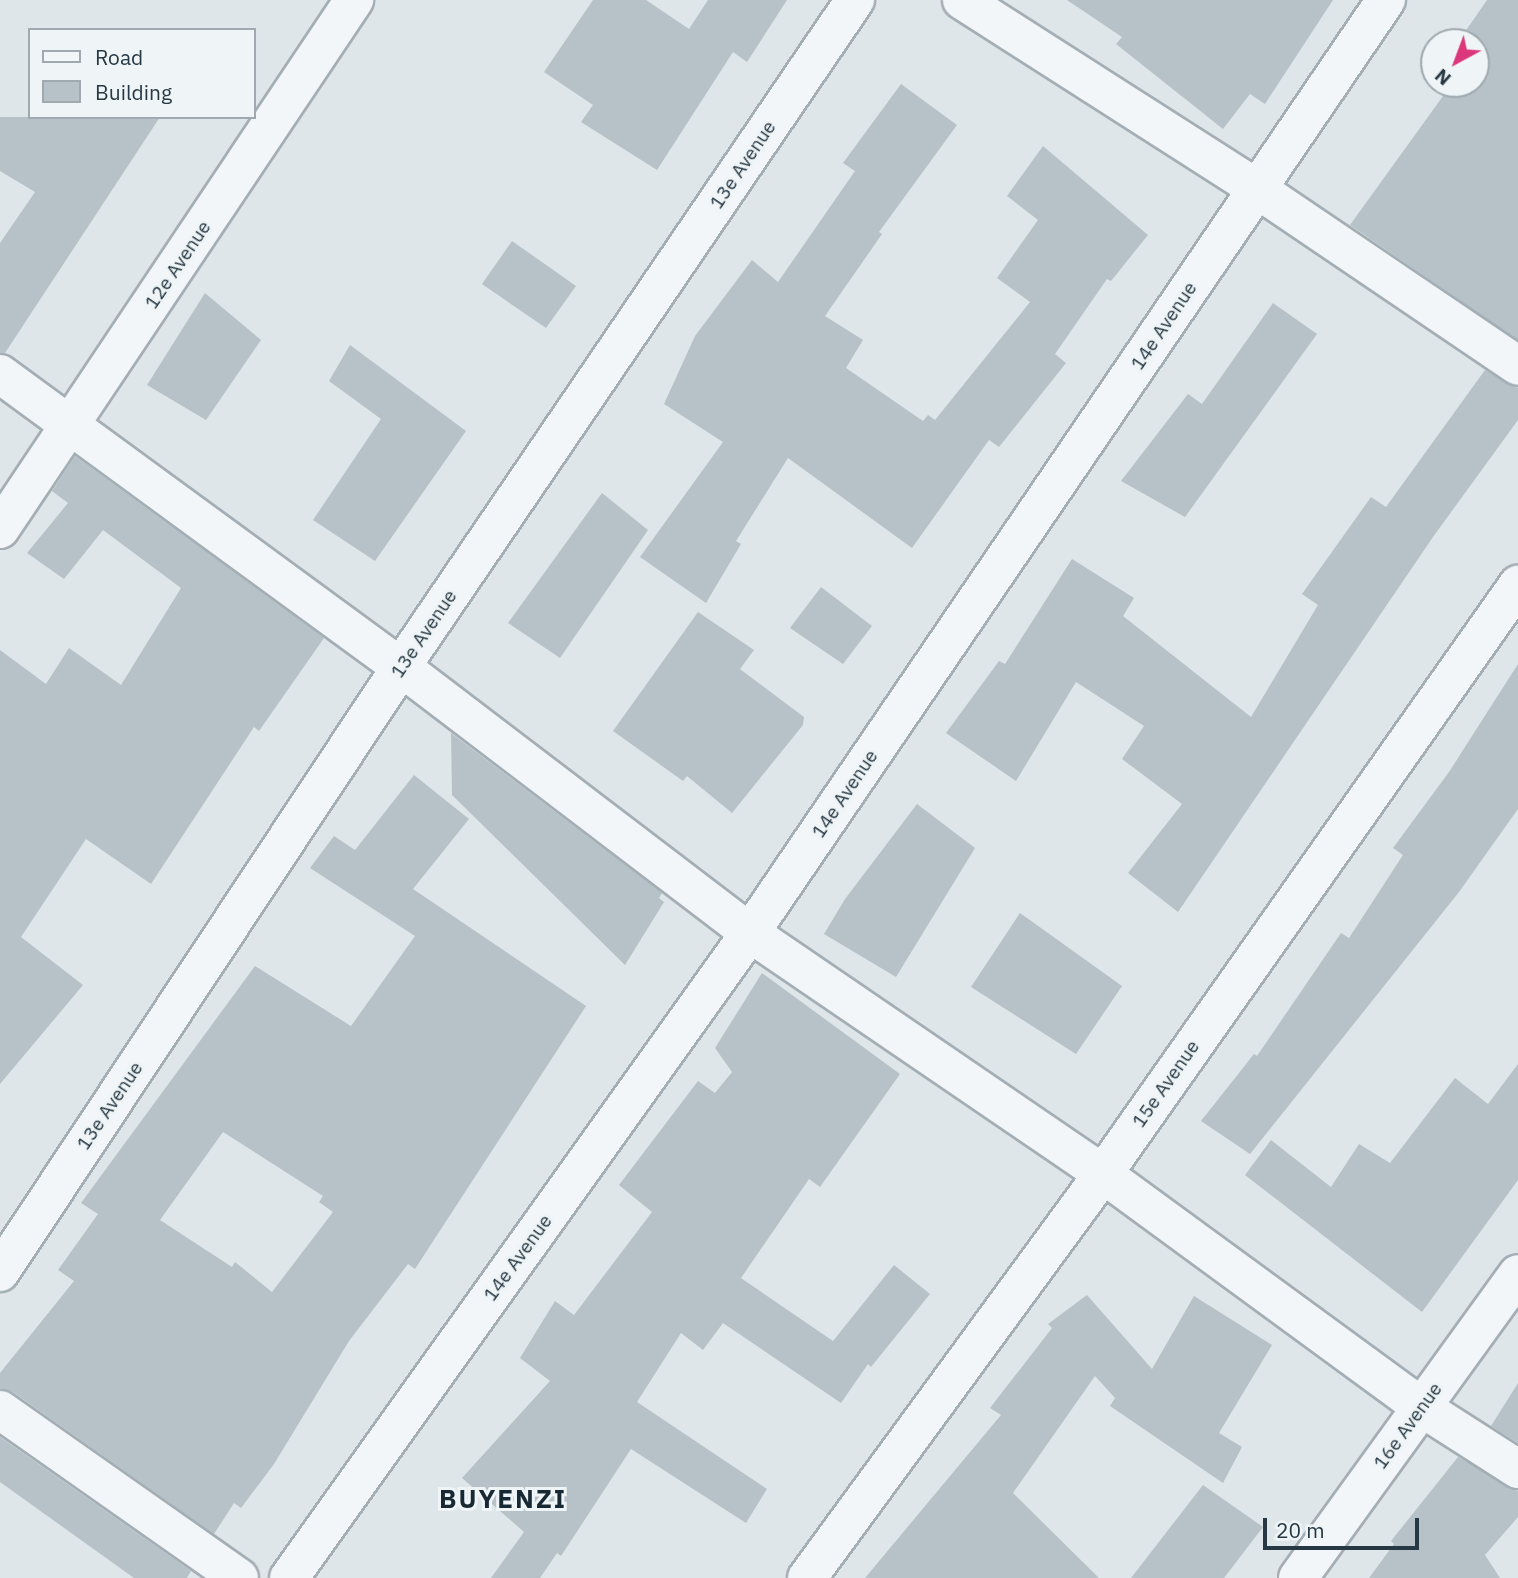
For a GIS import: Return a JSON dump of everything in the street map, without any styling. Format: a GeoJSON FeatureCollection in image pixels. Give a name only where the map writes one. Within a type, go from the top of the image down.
{"type":"FeatureCollection","features":[{"type":"Feature","properties":{"kind":"street","name":"12e Avenue"},"geometry":{"type":"LineString","coordinates":[[0,529],[73,424],[354,0]]}},
{"type":"Feature","properties":{"kind":"street","name":"13e Avenue"},"geometry":{"type":"LineString","coordinates":[[0,1272],[401,667],[855,0]]}},
{"type":"Feature","properties":{"kind":"street"},"geometry":{"type":"LineString","coordinates":[[962,0],[1257,189],[1518,366]]}},
{"type":"Feature","properties":{"kind":"street","name":"14e Avenue"},"geometry":{"type":"LineString","coordinates":[[289,1578],[750,933],[1386,0]]}},
{"type":"Feature","properties":{"kind":"street"},"geometry":{"type":"LineString","coordinates":[[0,374],[73,424],[401,667],[750,933],[1102,1174],[1421,1407],[1518,1469]]}},
{"type":"Feature","properties":{"kind":"street","name":"15e Avenue"},"geometry":{"type":"LineString","coordinates":[[807,1578],[1102,1174],[1518,585]]}},
{"type":"Feature","properties":{"kind":"street","name":"16e Avenue"},"geometry":{"type":"LineString","coordinates":[[1298,1578],[1518,1274]]}},
{"type":"Feature","properties":{"kind":"street"},"geometry":{"type":"LineString","coordinates":[[0,1410],[239,1578]]}},
{"type":"Feature","properties":{"kind":"building"},"geometry":{"type":"Polygon","coordinates":[[[593,0],[646,0],[689,29],[708,0],[787,0],[747,62],[733,52],[657,170],[581,122],[593,105],[544,72],[593,0]]]}},
{"type":"Feature","properties":{"kind":"building"},"geometry":{"type":"Polygon","coordinates":[[[1067,0],[1333,0],[1265,104],[1250,94],[1223,129],[1116,44],[1122,37],[1067,0]]]}},
{"type":"Feature","properties":{"kind":"building"},"geometry":{"type":"Polygon","coordinates":[[[1487,0],[1518,0],[1518,340],[1350,225],[1442,98],[1490,98],[1490,28],[1468,28],[1487,0]]]}},
{"type":"Feature","properties":{"kind":"building"},"geometry":{"type":"Polygon","coordinates":[[[901,84],[957,125],[879,232],[882,234],[825,316],[863,340],[846,368],[923,421],[928,415],[935,420],[1030,302],[997,278],[1038,220],[1007,196],[1043,146],[1148,235],[1111,281],[1107,279],[1055,354],[1066,363],[999,447],[989,440],[912,548],[788,458],[736,541],[741,544],[706,603],[640,557],[723,442],[664,404],[695,336],[752,260],[778,282],[855,171],[843,163],[901,84]]]}},
{"type":"Feature","properties":{"kind":"building"},"geometry":{"type":"Polygon","coordinates":[[[0,117],[159,119],[5,353],[0,353],[0,243],[35,192],[0,171],[0,117]]]}},
{"type":"Feature","properties":{"kind":"building"},"geometry":{"type":"Polygon","coordinates":[[[512,241],[576,286],[546,328],[482,284],[512,241]]]}},
{"type":"Feature","properties":{"kind":"building"},"geometry":{"type":"Polygon","coordinates":[[[205,293],[261,340],[206,420],[147,385],[205,293]]]}},
{"type":"Feature","properties":{"kind":"building"},"geometry":{"type":"Polygon","coordinates":[[[1273,303],[1317,334],[1185,517],[1121,481],[1188,394],[1202,404],[1273,303]]]}},
{"type":"Feature","properties":{"kind":"building"},"geometry":{"type":"Polygon","coordinates":[[[350,345],[466,431],[375,561],[313,520],[381,419],[329,381],[350,345]]]}},
{"type":"Feature","properties":{"kind":"building"},"geometry":{"type":"Polygon","coordinates":[[[1485,370],[1518,388],[1518,420],[1433,537],[1178,912],[1128,873],[1182,804],[1122,759],[1144,726],[1076,682],[1016,781],[946,733],[999,661],[1005,664],[1072,559],[1134,598],[1123,616],[1251,717],[1318,605],[1302,594],[1371,497],[1386,507],[1485,370]]]}},
{"type":"Feature","properties":{"kind":"building"},"geometry":{"type":"Polygon","coordinates":[[[75,456],[324,638],[259,731],[254,727],[151,884],[86,839],[21,937],[83,985],[0,1084],[0,650],[46,684],[69,648],[121,685],[181,588],[103,530],[64,579],[27,553],[68,503],[52,491],[75,456]]]}},
{"type":"Feature","properties":{"kind":"building"},"geometry":{"type":"Polygon","coordinates":[[[602,493],[648,530],[560,658],[508,623],[602,493]]]}},
{"type":"Feature","properties":{"kind":"building"},"geometry":{"type":"Polygon","coordinates":[[[821,587],[872,626],[843,664],[790,628],[821,587]]]}},
{"type":"Feature","properties":{"kind":"building"},"geometry":{"type":"Polygon","coordinates":[[[698,612],[754,650],[740,669],[804,717],[803,725],[732,813],[687,776],[683,781],[613,731],[698,612]]]}},
{"type":"Feature","properties":{"kind":"building"},"geometry":{"type":"Polygon","coordinates":[[[1518,664],[1518,809],[1459,892],[1250,1154],[1201,1121],[1254,1054],[1257,1056],[1341,933],[1349,938],[1403,855],[1393,848],[1449,772],[1518,664]]]}},
{"type":"Feature","properties":{"kind":"building"},"geometry":{"type":"Polygon","coordinates":[[[451,733],[662,893],[659,898],[664,902],[625,965],[452,795],[451,733]]]}},
{"type":"Feature","properties":{"kind":"building"},"geometry":{"type":"Polygon","coordinates":[[[414,775],[469,819],[413,889],[586,1006],[415,1269],[408,1264],[349,1341],[274,1464],[241,1508],[234,1503],[214,1534],[13,1392],[0,1388],[0,1373],[74,1281],[58,1270],[98,1214],[81,1203],[255,966],[351,1026],[415,936],[310,868],[334,836],[355,850],[414,775]],[[223,1132],[160,1220],[232,1267],[235,1262],[272,1292],[333,1212],[319,1202],[323,1196],[223,1132]]]}},
{"type":"Feature","properties":{"kind":"building"},"geometry":{"type":"Polygon","coordinates":[[[917,804],[975,848],[896,977],[824,934],[845,899],[917,804]]]}},
{"type":"Feature","properties":{"kind":"building"},"geometry":{"type":"Polygon","coordinates":[[[1020,913],[1122,986],[1076,1054],[971,987],[1020,913]]]}},
{"type":"Feature","properties":{"kind":"building"},"geometry":{"type":"Polygon","coordinates":[[[762,973],[900,1074],[820,1187],[809,1179],[741,1278],[833,1341],[894,1265],[930,1294],[871,1367],[868,1364],[841,1403],[723,1323],[703,1350],[681,1333],[637,1402],[767,1489],[746,1523],[631,1449],[561,1556],[557,1553],[540,1578],[491,1578],[524,1532],[462,1478],[550,1381],[520,1358],[555,1301],[574,1315],[652,1212],[619,1185],[698,1081],[715,1093],[732,1072],[715,1048],[762,973]]]}},
{"type":"Feature","properties":{"kind":"building"},"geometry":{"type":"Polygon","coordinates":[[[1518,1064],[1518,1180],[1422,1312],[1245,1175],[1271,1140],[1331,1187],[1359,1144],[1390,1163],[1455,1078],[1488,1104],[1518,1064]]]}},
{"type":"Feature","properties":{"kind":"building"},"geometry":{"type":"Polygon","coordinates":[[[1087,1295],[1152,1369],[1194,1296],[1272,1345],[1219,1433],[1242,1447],[1223,1483],[1110,1406],[1115,1398],[1095,1376],[1013,1493],[1099,1578],[865,1578],[1001,1415],[990,1408],[1052,1328],[1048,1324],[1087,1295]]]}},
{"type":"Feature","properties":{"kind":"building"},"geometry":{"type":"Polygon","coordinates":[[[1518,1383],[1518,1443],[1491,1426],[1518,1383]]]}},
{"type":"Feature","properties":{"kind":"building"},"geometry":{"type":"Polygon","coordinates":[[[0,1437],[191,1571],[187,1578],[134,1578],[0,1482],[0,1437]]]}},
{"type":"Feature","properties":{"kind":"building"},"geometry":{"type":"Polygon","coordinates":[[[1458,1457],[1518,1491],[1518,1517],[1485,1555],[1500,1578],[1369,1578],[1394,1544],[1391,1541],[1458,1457]]]}},
{"type":"Feature","properties":{"kind":"building"},"geometry":{"type":"Polygon","coordinates":[[[1203,1485],[1263,1527],[1224,1578],[1131,1578],[1203,1485]]]}},
{"type":"Feature","properties":{"kind":"district","name":"BUYENZI"},"geometry":{"type":"Point","coordinates":[503,1499]}}]}
